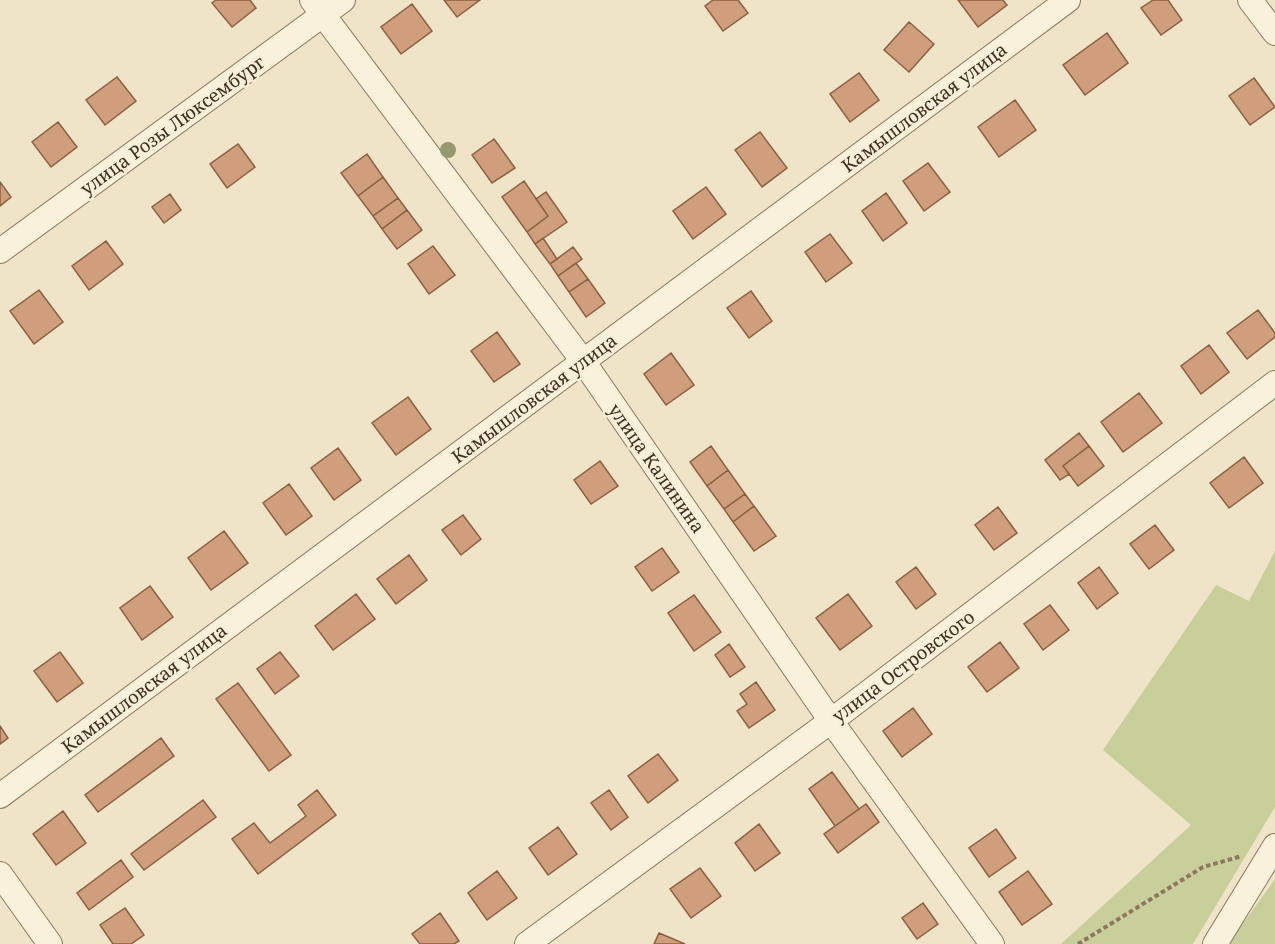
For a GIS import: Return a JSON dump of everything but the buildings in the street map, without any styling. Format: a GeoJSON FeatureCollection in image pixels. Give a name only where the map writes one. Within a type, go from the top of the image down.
{"type":"FeatureCollection","features":[{"type":"Feature","properties":{"kind":"street","name":"улица Розы Люксембург"},"geometry":{"type":"LineString","coordinates":[[0,251],[318,7],[344,0]]}},
{"type":"Feature","properties":{"kind":"street","name":"Камышловская улица"},"geometry":{"type":"LineString","coordinates":[[0,796],[1068,0]]}},
{"type":"Feature","properties":{"kind":"street"},"geometry":{"type":"LineString","coordinates":[[1250,0],[1275,33]]}},
{"type":"Feature","properties":{"kind":"street","name":"улица Калинина"},"geometry":{"type":"LineString","coordinates":[[318,7],[583,361],[831,721],[992,944]]}},
{"type":"Feature","properties":{"kind":"street","name":"улица Островского"},"geometry":{"type":"LineString","coordinates":[[527,944],[831,721],[1275,383]]}},
{"type":"Feature","properties":{"kind":"street"},"geometry":{"type":"LineString","coordinates":[[1215,944],[1275,846]]}},
{"type":"Feature","properties":{"kind":"street"},"geometry":{"type":"LineString","coordinates":[[0,874],[50,944]]}},
{"type":"Feature","properties":{"kind":"path"},"geometry":{"type":"LineString","coordinates":[[1078,944],[1203,867],[1275,846]]}},
{"type":"Feature","properties":{"kind":"green space"},"geometry":{"type":"Polygon","coordinates":[[[1275,551],[1275,807],[1193,944],[1061,944],[1191,825],[1103,750],[1216,585],[1249,601],[1275,551]]]}},
{"type":"Feature","properties":{"kind":"green space"},"geometry":{"type":"Polygon","coordinates":[[[1275,879],[1275,944],[1228,944],[1275,879]]]}}]}
